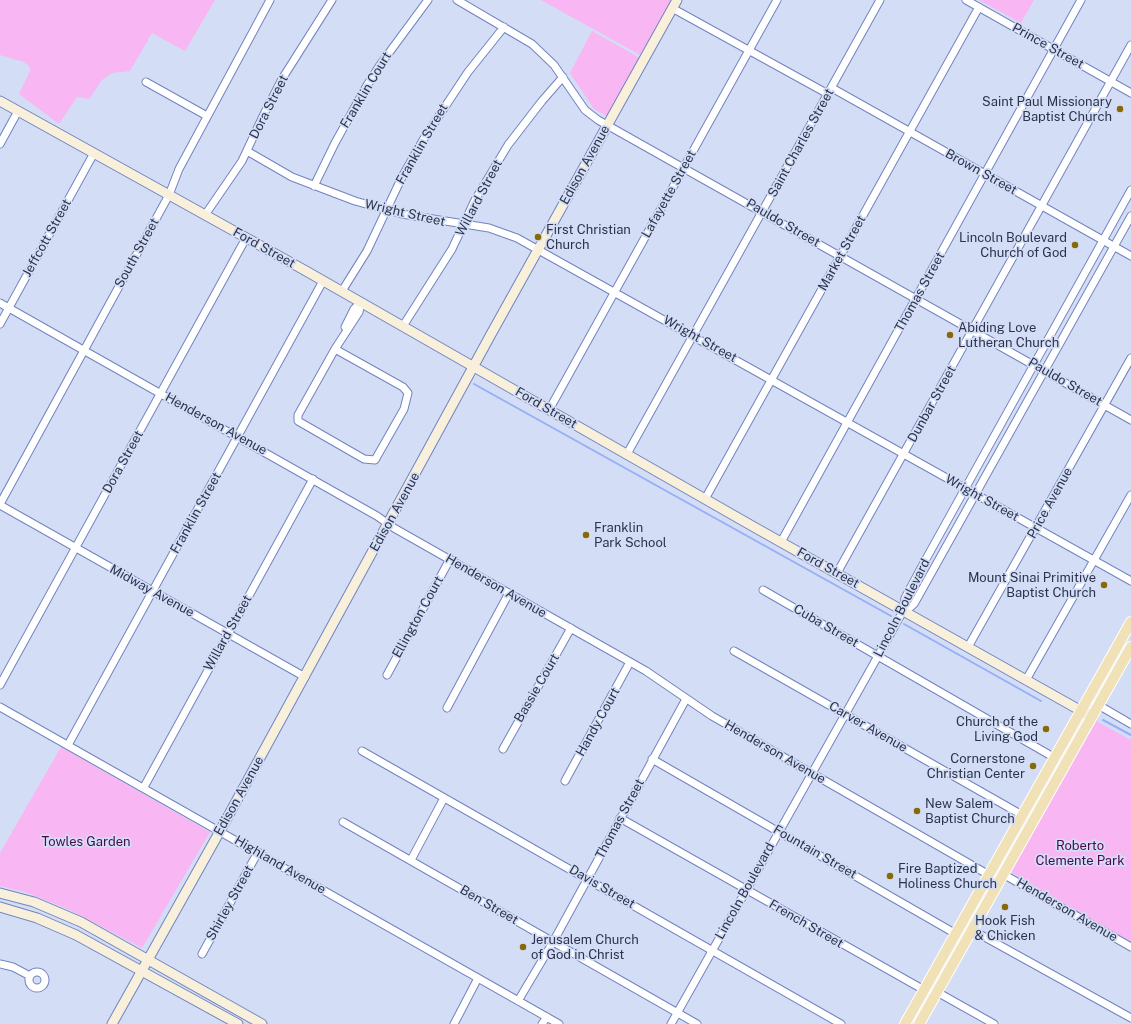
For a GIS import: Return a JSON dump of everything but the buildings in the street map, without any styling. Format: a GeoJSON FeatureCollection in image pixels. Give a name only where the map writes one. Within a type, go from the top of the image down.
{"type":"FeatureCollection","features":[{"type":"Feature","properties":{"kind":"main road"},"geometry":{"type":"LineString","coordinates":[[905,1024],[1131,622]]}},
{"type":"Feature","properties":{"kind":"main road"},"geometry":{"type":"LineString","coordinates":[[919,1024],[1098,705],[1129,653]]}},
{"type":"Feature","properties":{"kind":"main road"},"geometry":{"type":"LineString","coordinates":[[999,858],[1000,868],[1003,874]]}},
{"type":"Feature","properties":{"kind":"street","name":"South Street"},"geometry":{"type":"LineString","coordinates":[[0,504],[169,195],[179,168],[270,0]]}},
{"type":"Feature","properties":{"kind":"street","name":"Dora Street"},"geometry":{"type":"LineString","coordinates":[[205,215],[247,151],[282,79],[332,0]]}},
{"type":"Feature","properties":{"kind":"street","name":"Franklin Court"},"geometry":{"type":"LineString","coordinates":[[314,186],[335,143],[366,87],[380,65],[428,0]]}},
{"type":"Feature","properties":{"kind":"street","name":"Pauldo Street"},"geometry":{"type":"LineString","coordinates":[[456,0],[532,44],[554,65],[585,110],[598,120],[608,124],[763,211],[1131,420]]}},
{"type":"Feature","properties":{"kind":"street","name":"Lafayette Street"},"geometry":{"type":"LineString","coordinates":[[549,410],[777,0]]}},
{"type":"Feature","properties":{"kind":"street","name":"Saint Charles Street"},"geometry":{"type":"LineString","coordinates":[[627,454],[880,0]]}},
{"type":"Feature","properties":{"kind":"street","name":"Prince Street"},"geometry":{"type":"LineString","coordinates":[[966,0],[1131,93]]}},
{"type":"Feature","properties":{"kind":"street","name":"Thomas Street"},"geometry":{"type":"LineString","coordinates":[[781,542],[1081,0]]}},
{"type":"Feature","properties":{"kind":"street","name":"Brown Street"},"geometry":{"type":"LineString","coordinates":[[674,4],[749,50],[910,132],[1131,256]]}},
{"type":"Feature","properties":{"kind":"street","name":"Edison Avenue"},"geometry":{"type":"LineString","coordinates":[[112,1024],[305,677],[674,4]]}},
{"type":"Feature","properties":{"kind":"street","name":"Market Street"},"geometry":{"type":"LineString","coordinates":[[705,499],[979,8]]}},
{"type":"Feature","properties":{"kind":"street","name":"Franklin Street"},"geometry":{"type":"LineString","coordinates":[[342,292],[367,251],[413,156],[439,114],[468,72],[504,27]]}},
{"type":"Feature","properties":{"kind":"street","name":"Dunbar Street"},"geometry":{"type":"LineString","coordinates":[[837,573],[974,330],[1131,45]]}},
{"type":"Feature","properties":{"kind":"street","name":"Willard Street"},"geometry":{"type":"LineString","coordinates":[[403,326],[437,274],[475,200],[508,145],[542,100],[563,77]]}},
{"type":"Feature","properties":{"kind":"street"},"geometry":{"type":"LineString","coordinates":[[146,82],[207,116]]}},
{"type":"Feature","properties":{"kind":"street","name":"Ford Street"},"geometry":{"type":"LineString","coordinates":[[0,101],[361,302],[705,499],[1092,716]]}},
{"type":"Feature","properties":{"kind":"street"},"geometry":{"type":"LineString","coordinates":[[0,144],[18,111]]}},
{"type":"Feature","properties":{"kind":"street","name":"Wright Street"},"geometry":{"type":"LineString","coordinates":[[247,151],[283,172],[314,186],[386,211],[501,232],[517,238],[772,379],[1131,581]]}},
{"type":"Feature","properties":{"kind":"street","name":"Jeffcott Street"},"geometry":{"type":"LineString","coordinates":[[0,324],[94,154]]}},
{"type":"Feature","properties":{"kind":"street","name":"Lincoln Boulevard"},"geometry":{"type":"LineString","coordinates":[[904,611],[905,598],[1131,190]]}},
{"type":"Feature","properties":{"kind":"street","name":"Lincoln Boulevard"},"geometry":{"type":"LineString","coordinates":[[671,1024],[844,714],[904,611],[914,604],[1131,216]]}},
{"type":"Feature","properties":{"kind":"street","name":"Dora Street"},"geometry":{"type":"LineString","coordinates":[[0,685],[246,238]]}},
{"type":"Feature","properties":{"kind":"street","name":"Franklin Street"},"geometry":{"type":"LineString","coordinates":[[68,745],[323,281]]}},
{"type":"Feature","properties":{"kind":"street"},"geometry":{"type":"LineString","coordinates":[[335,349],[403,387],[408,393],[404,409],[375,460],[364,459],[298,421],[298,415],[335,349],[359,312],[361,302]]}},
{"type":"Feature","properties":{"kind":"street","name":"Henderson Avenue"},"geometry":{"type":"LineString","coordinates":[[0,303],[313,479],[630,662],[665,683],[686,699],[811,773],[989,875]]}},
{"type":"Feature","properties":{"kind":"street","name":"Price Avenue"},"geometry":{"type":"LineString","coordinates":[[968,647],[1131,358]]}},
{"type":"Feature","properties":{"kind":"street","name":"Willard Street"},"geometry":{"type":"LineString","coordinates":[[144,787],[313,479]]}},
{"type":"Feature","properties":{"kind":"street"},"geometry":{"type":"LineString","coordinates":[[1026,680],[1131,495]]}},
{"type":"Feature","properties":{"kind":"street","name":"Midway Avenue"},"geometry":{"type":"LineString","coordinates":[[0,504],[305,677]]}},
{"type":"Feature","properties":{"kind":"street","name":"Ellington Court"},"geometry":{"type":"LineString","coordinates":[[387,675],[450,559]]}},
{"type":"Feature","properties":{"kind":"street","name":"Cuba Street"},"geometry":{"type":"LineString","coordinates":[[763,590],[1055,758]]}},
{"type":"Feature","properties":{"kind":"street"},"geometry":{"type":"LineString","coordinates":[[447,708],[510,593]]}},
{"type":"Feature","properties":{"kind":"street","name":"Bassie Court"},"geometry":{"type":"LineString","coordinates":[[503,749],[571,628]]}},
{"type":"Feature","properties":{"kind":"street","name":"Carver Avenue"},"geometry":{"type":"LineString","coordinates":[[734,650],[1022,815]]}},
{"type":"Feature","properties":{"kind":"street","name":"Handy Court"},"geometry":{"type":"LineString","coordinates":[[565,781],[630,662]]}},
{"type":"Feature","properties":{"kind":"street","name":"Thomas Street"},"geometry":{"type":"LineString","coordinates":[[518,1001],[553,942],[686,699]]}},
{"type":"Feature","properties":{"kind":"street"},"geometry":{"type":"LineString","coordinates":[[1088,700],[1131,724]]}},
{"type":"Feature","properties":{"kind":"street","name":"Highland Avenue"},"geometry":{"type":"LineString","coordinates":[[0,707],[144,787],[559,1024]]}},
{"type":"Feature","properties":{"kind":"street","name":"Davis Street"},"geometry":{"type":"LineString","coordinates":[[362,751],[841,1024]]}},
{"type":"Feature","properties":{"kind":"street","name":"Fountain Street"},"geometry":{"type":"LineString","coordinates":[[652,759],[956,934]]}},
{"type":"Feature","properties":{"kind":"street"},"geometry":{"type":"LineString","coordinates":[[411,860],[444,798]]}},
{"type":"Feature","properties":{"kind":"street","name":"French Street"},"geometry":{"type":"LineString","coordinates":[[620,818],[924,990],[936,992],[994,1024]]}},
{"type":"Feature","properties":{"kind":"street","name":"Ben Street"},"geometry":{"type":"LineString","coordinates":[[342,822],[697,1024]]}},
{"type":"Feature","properties":{"kind":"street","name":"Shirley Street"},"geometry":{"type":"LineString","coordinates":[[202,954],[258,852]]}},
{"type":"Feature","properties":{"kind":"street","name":"Henderson Avenue"},"geometry":{"type":"LineString","coordinates":[[1003,874],[1131,946]]}},
{"type":"Feature","properties":{"kind":"street"},"geometry":{"type":"LineString","coordinates":[[0,893],[34,902],[81,922],[262,1024]]}},
{"type":"Feature","properties":{"kind":"street"},"geometry":{"type":"LineString","coordinates":[[0,908],[37,918],[76,935],[238,1024]]}},
{"type":"Feature","properties":{"kind":"street"},"geometry":{"type":"LineString","coordinates":[[972,930],[1131,1018]]}},
{"type":"Feature","properties":{"kind":"street"},"geometry":{"type":"LineString","coordinates":[[0,964],[13,967],[30,976]]}},
{"type":"Feature","properties":{"kind":"street"},"geometry":{"type":"LineString","coordinates":[[454,1024],[478,978]]}},
{"type":"Feature","properties":{"kind":"street"},"geometry":{"type":"LineString","coordinates":[[542,1024],[547,1017]]}},
{"type":"Feature","properties":{"kind":"green space"},"geometry":{"type":"Polygon","coordinates":[[[0,0],[215,0],[185,51],[152,33],[130,71],[112,73],[102,80],[89,99],[77,97],[59,124],[19,94],[30,71],[29,66],[24,62],[0,55],[0,0]]]}},
{"type":"Feature","properties":{"kind":"green space"},"geometry":{"type":"Polygon","coordinates":[[[541,0],[673,0],[642,56],[541,0]]]}},
{"type":"Feature","properties":{"kind":"green space"},"geometry":{"type":"Polygon","coordinates":[[[979,0],[1034,0],[1021,23],[979,0]]]}},
{"type":"Feature","properties":{"kind":"green space"},"geometry":{"type":"Polygon","coordinates":[[[592,31],[640,58],[608,117],[594,109],[570,73],[592,31]]]}},
{"type":"Feature","properties":{"kind":"green space","name":"Roberto Clemente Park"},"geometry":{"type":"Polygon","coordinates":[[[1096,721],[1131,740],[1131,942],[1011,872],[1096,721]]]}},
{"type":"Feature","properties":{"kind":"green space","name":"Towles Garden"},"geometry":{"type":"Polygon","coordinates":[[[61,747],[210,832],[142,948],[72,911],[25,892],[0,886],[0,853],[61,747]]]}},
{"type":"Feature","properties":{"kind":"waterway"},"geometry":{"type":"LineString","coordinates":[[474,384],[891,616]]}},
{"type":"Feature","properties":{"kind":"waterway"},"geometry":{"type":"LineString","coordinates":[[904,624],[1041,701]]}},
{"type":"Feature","properties":{"kind":"waterway"},"geometry":{"type":"LineString","coordinates":[[1103,720],[1131,735]]}},
{"type":"Feature","properties":{"kind":"place","name":"Saint Paul Missionary Baptist Church"},"geometry":{"type":"Point","coordinates":[1120,109]}},
{"type":"Feature","properties":{"kind":"place","name":"First Christian Church"},"geometry":{"type":"Point","coordinates":[538,237]}},
{"type":"Feature","properties":{"kind":"place","name":"Lincoln Boulevard Church of God"},"geometry":{"type":"Point","coordinates":[1075,245]}},
{"type":"Feature","properties":{"kind":"place","name":"Abiding Love Lutheran Church"},"geometry":{"type":"Point","coordinates":[950,335]}},
{"type":"Feature","properties":{"kind":"place","name":"Franklin Park School"},"geometry":{"type":"Point","coordinates":[586,535]}},
{"type":"Feature","properties":{"kind":"place","name":"Mount Sinai Primitive Baptist Church"},"geometry":{"type":"Point","coordinates":[1104,585]}},
{"type":"Feature","properties":{"kind":"place","name":"Church of the Living God"},"geometry":{"type":"Point","coordinates":[1046,729]}},
{"type":"Feature","properties":{"kind":"place","name":"Cornerstone Christian Center"},"geometry":{"type":"Point","coordinates":[1033,766]}},
{"type":"Feature","properties":{"kind":"place","name":"New Salem Baptist Church"},"geometry":{"type":"Point","coordinates":[917,811]}},
{"type":"Feature","properties":{"kind":"place","name":"Fire Baptized Holiness Church"},"geometry":{"type":"Point","coordinates":[890,876]}},
{"type":"Feature","properties":{"kind":"place","name":"Hook Fish & Chicken"},"geometry":{"type":"Point","coordinates":[1005,907]}},
{"type":"Feature","properties":{"kind":"place","name":"Jerusalem Church of God in Christ"},"geometry":{"type":"Point","coordinates":[523,947]}}]}
